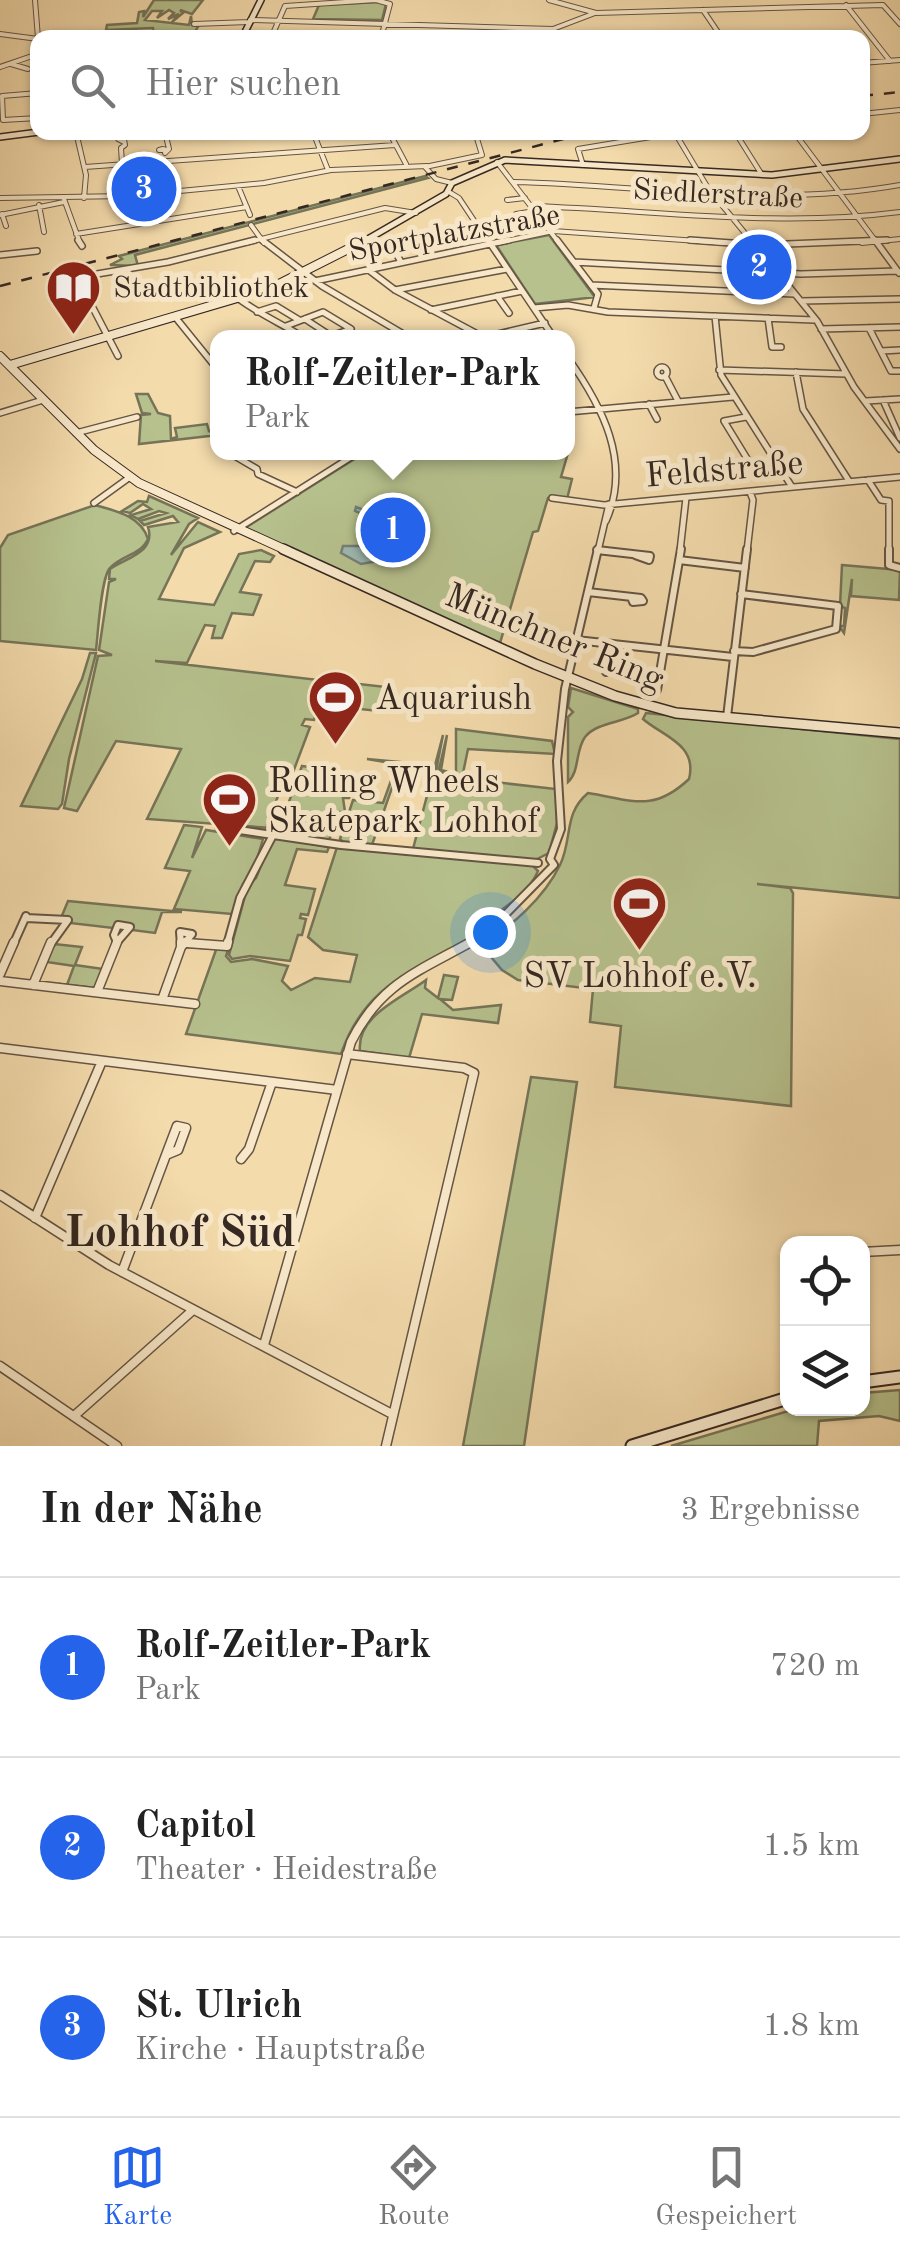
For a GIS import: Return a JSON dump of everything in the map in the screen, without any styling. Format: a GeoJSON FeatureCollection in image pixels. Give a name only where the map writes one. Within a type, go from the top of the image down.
{"type":"FeatureCollection","features":[{"type":"Feature","properties":{"kind":"main road"},"geometry":{"type":"LineString","coordinates":[[246,30],[261,0]]}},
{"type":"Feature","properties":{"kind":"main road"},"geometry":{"type":"LineString","coordinates":[[0,138],[30,133]]}},
{"type":"Feature","properties":{"kind":"main road"},"geometry":{"type":"LineString","coordinates":[[497,162],[518,159],[700,173]]}},
{"type":"Feature","properties":{"kind":"main road"},"geometry":{"type":"LineString","coordinates":[[10,365],[111,342],[239,300],[304,273],[445,195]]}},
{"type":"Feature","properties":{"kind":"main road","name":"Münchner Ring"},"geometry":{"type":"LineString","coordinates":[[10,365],[76,433],[130,477],[236,530],[567,678],[653,708],[900,732]]}},
{"type":"Feature","properties":{"kind":"main road"},"geometry":{"type":"LineString","coordinates":[[870,1381],[900,1377]]}},
{"type":"Feature","properties":{"kind":"main road"},"geometry":{"type":"LineString","coordinates":[[632,1446],[780,1400]]}},
{"type":"Feature","properties":{"kind":"street"},"geometry":{"type":"LineString","coordinates":[[35,0],[37,30]]}},
{"type":"Feature","properties":{"kind":"street"},"geometry":{"type":"LineString","coordinates":[[274,30],[285,6],[376,0],[390,4],[383,30]]}},
{"type":"Feature","properties":{"kind":"street"},"geometry":{"type":"LineString","coordinates":[[549,0],[596,13],[883,4],[900,24]]}},
{"type":"Feature","properties":{"kind":"street"},"geometry":{"type":"LineString","coordinates":[[756,0],[760,7]]}},
{"type":"Feature","properties":{"kind":"street"},"geometry":{"type":"LineString","coordinates":[[846,5],[866,30]]}},
{"type":"Feature","properties":{"kind":"street"},"geometry":{"type":"LineString","coordinates":[[703,9],[717,30]]}},
{"type":"Feature","properties":{"kind":"street"},"geometry":{"type":"LineString","coordinates":[[891,11],[900,10]]}},
{"type":"Feature","properties":{"kind":"street"},"geometry":{"type":"LineString","coordinates":[[194,24],[278,20],[558,29],[596,13]]}},
{"type":"Feature","properties":{"kind":"street"},"geometry":{"type":"LineString","coordinates":[[471,30],[472,26]]}},
{"type":"Feature","properties":{"kind":"street"},"geometry":{"type":"LineString","coordinates":[[0,34],[30,38]]}},
{"type":"Feature","properties":{"kind":"street"},"geometry":{"type":"LineString","coordinates":[[870,36],[890,61]]}},
{"type":"Feature","properties":{"kind":"street"},"geometry":{"type":"LineString","coordinates":[[0,67],[30,57]]}},
{"type":"Feature","properties":{"kind":"street"},"geometry":{"type":"LineString","coordinates":[[0,58],[28,69]]}},
{"type":"Feature","properties":{"kind":"street"},"geometry":{"type":"LineString","coordinates":[[870,62],[900,60]]}},
{"type":"Feature","properties":{"kind":"street"},"geometry":{"type":"LineString","coordinates":[[30,94],[2,96],[3,120],[30,118]]}},
{"type":"Feature","properties":{"kind":"street"},"geometry":{"type":"LineString","coordinates":[[870,113],[900,110]]}},
{"type":"Feature","properties":{"kind":"street"},"geometry":{"type":"LineString","coordinates":[[78,140],[84,166],[84,198]]}},
{"type":"Feature","properties":{"kind":"street"},"geometry":{"type":"LineString","coordinates":[[164,153],[165,140]]}},
{"type":"Feature","properties":{"kind":"street"},"geometry":{"type":"LineString","coordinates":[[316,140],[328,170]]}},
{"type":"Feature","properties":{"kind":"street"},"geometry":{"type":"LineString","coordinates":[[392,140],[407,164]]}},
{"type":"Feature","properties":{"kind":"street"},"geometry":{"type":"LineString","coordinates":[[6,226],[1,214],[64,200],[238,186],[328,170],[427,166],[482,155],[477,140]]}},
{"type":"Feature","properties":{"kind":"street"},"geometry":{"type":"LineString","coordinates":[[583,164],[578,149],[633,140]]}},
{"type":"Feature","properties":{"kind":"street"},"geometry":{"type":"LineString","coordinates":[[680,140],[714,196],[816,320],[846,374],[900,449]]}},
{"type":"Feature","properties":{"kind":"street"},"geometry":{"type":"LineString","coordinates":[[739,140],[762,175]]}},
{"type":"Feature","properties":{"kind":"street"},"geometry":{"type":"LineString","coordinates":[[800,140],[899,272]]}},
{"type":"Feature","properties":{"kind":"street"},"geometry":{"type":"LineString","coordinates":[[122,163],[124,142]]}},
{"type":"Feature","properties":{"kind":"street"},"geometry":{"type":"LineString","coordinates":[[84,166],[122,163],[164,153],[320,150],[394,144]]}},
{"type":"Feature","properties":{"kind":"street"},"geometry":{"type":"LineString","coordinates":[[700,173],[823,172],[900,159]]}},
{"type":"Feature","properties":{"kind":"street"},"geometry":{"type":"LineString","coordinates":[[427,166],[425,172],[452,182],[497,162],[591,285],[598,300],[594,308]]}},
{"type":"Feature","properties":{"kind":"street"},"geometry":{"type":"LineString","coordinates":[[452,182],[445,195],[460,200],[549,330]]}},
{"type":"Feature","properties":{"kind":"street"},"geometry":{"type":"LineString","coordinates":[[514,182],[714,196],[842,198],[900,186]]}},
{"type":"Feature","properties":{"kind":"street"},"geometry":{"type":"LineString","coordinates":[[238,186],[250,216]]}},
{"type":"Feature","properties":{"kind":"street"},"geometry":{"type":"LineString","coordinates":[[0,198],[64,200]]}},
{"type":"Feature","properties":{"kind":"street"},"geometry":{"type":"LineString","coordinates":[[507,200],[526,198]]}},
{"type":"Feature","properties":{"kind":"street"},"geometry":{"type":"LineString","coordinates":[[64,200],[82,246]]}},
{"type":"Feature","properties":{"kind":"street"},"geometry":{"type":"LineString","coordinates":[[39,205],[44,232]]}},
{"type":"Feature","properties":{"kind":"street"},"geometry":{"type":"LineString","coordinates":[[76,234],[247,207]]}},
{"type":"Feature","properties":{"kind":"street"},"geometry":{"type":"LineString","coordinates":[[97,274],[156,265],[385,208],[417,213]]}},
{"type":"Feature","properties":{"kind":"street","name":"Siedlerstraße"},"geometry":{"type":"LineString","coordinates":[[516,214],[534,208],[732,219],[858,219],[900,212]]}},
{"type":"Feature","properties":{"kind":"street"},"geometry":{"type":"LineString","coordinates":[[252,225],[257,239],[316,281],[397,330]]}},
{"type":"Feature","properties":{"kind":"street"},"geometry":{"type":"LineString","coordinates":[[402,262],[392,246],[396,242],[479,228]]}},
{"type":"Feature","properties":{"kind":"street","name":"Sportplatzstraße"},"geometry":{"type":"LineString","coordinates":[[316,281],[551,232],[752,244],[877,243],[900,239]]}},
{"type":"Feature","properties":{"kind":"street"},"geometry":{"type":"LineString","coordinates":[[0,255],[36,252]]}},
{"type":"Feature","properties":{"kind":"street"},"geometry":{"type":"LineString","coordinates":[[574,262],[776,273],[899,272]]}},
{"type":"Feature","properties":{"kind":"street"},"geometry":{"type":"LineString","coordinates":[[395,290],[507,269]]}},
{"type":"Feature","properties":{"kind":"street"},"geometry":{"type":"LineString","coordinates":[[370,270],[395,290],[469,330]]}},
{"type":"Feature","properties":{"kind":"street"},"geometry":{"type":"LineString","coordinates":[[591,285],[794,294]]}},
{"type":"Feature","properties":{"kind":"street"},"geometry":{"type":"LineString","coordinates":[[431,310],[522,291]]}},
{"type":"Feature","properties":{"kind":"street"},"geometry":{"type":"LineString","coordinates":[[497,294],[508,313]]}},
{"type":"Feature","properties":{"kind":"street"},"geometry":{"type":"LineString","coordinates":[[800,302],[900,299]]}},
{"type":"Feature","properties":{"kind":"street"},"geometry":{"type":"LineString","coordinates":[[239,300],[270,323],[292,330]]}},
{"type":"Feature","properties":{"kind":"street"},"geometry":{"type":"LineString","coordinates":[[536,310],[565,304],[608,312],[816,320]]}},
{"type":"Feature","properties":{"kind":"street"},"geometry":{"type":"LineString","coordinates":[[256,312],[276,306],[322,330]]}},
{"type":"Feature","properties":{"kind":"street"},"geometry":{"type":"LineString","coordinates":[[93,308],[118,356]]}},
{"type":"Feature","properties":{"kind":"street"},"geometry":{"type":"LineString","coordinates":[[286,326],[322,312],[350,328],[346,330]]}},
{"type":"Feature","properties":{"kind":"street"},"geometry":{"type":"LineString","coordinates":[[715,316],[719,370],[792,487]]}},
{"type":"Feature","properties":{"kind":"street"},"geometry":{"type":"LineString","coordinates":[[176,318],[210,360]]}},
{"type":"Feature","properties":{"kind":"street"},"geometry":{"type":"LineString","coordinates":[[768,318],[772,345]]}},
{"type":"Feature","properties":{"kind":"street"},"geometry":{"type":"LineString","coordinates":[[317,326],[336,320]]}},
{"type":"Feature","properties":{"kind":"street"},"geometry":{"type":"LineString","coordinates":[[513,330],[544,323]]}},
{"type":"Feature","properties":{"kind":"street"},"geometry":{"type":"LineString","coordinates":[[821,329],[900,327]]}},
{"type":"Feature","properties":{"kind":"street"},"geometry":{"type":"LineString","coordinates":[[869,328],[891,371],[900,371]]}},
{"type":"Feature","properties":{"kind":"street"},"geometry":{"type":"LineString","coordinates":[[880,351],[900,350]]}},
{"type":"Feature","properties":{"kind":"street","name":"Münchner Ring"},"geometry":{"type":"LineString","coordinates":[[0,356],[10,365]]}},
{"type":"Feature","properties":{"kind":"street"},"geometry":{"type":"LineString","coordinates":[[0,368],[10,365]]}},
{"type":"Feature","properties":{"kind":"street"},"geometry":{"type":"LineString","coordinates":[[219,827],[342,845],[553,866],[550,859],[561,829],[557,761],[567,678],[604,523],[609,517],[616,446],[602,409],[575,368]]}},
{"type":"Feature","properties":{"kind":"street"},"geometry":{"type":"LineString","coordinates":[[719,370],[846,374]]}},
{"type":"Feature","properties":{"kind":"street"},"geometry":{"type":"LineString","coordinates":[[796,372],[803,410],[849,482]]}},
{"type":"Feature","properties":{"kind":"street"},"geometry":{"type":"LineString","coordinates":[[665,375],[678,401]]}},
{"type":"Feature","properties":{"kind":"street"},"geometry":{"type":"LineString","coordinates":[[575,411],[734,397]]}},
{"type":"Feature","properties":{"kind":"street"},"geometry":{"type":"LineString","coordinates":[[0,413],[43,400]]}},
{"type":"Feature","properties":{"kind":"street"},"geometry":{"type":"LineString","coordinates":[[883,400],[900,438]]}},
{"type":"Feature","properties":{"kind":"street"},"geometry":{"type":"LineString","coordinates":[[865,401],[900,400]]}},
{"type":"Feature","properties":{"kind":"street"},"geometry":{"type":"LineString","coordinates":[[649,404],[657,419]]}},
{"type":"Feature","properties":{"kind":"street"},"geometry":{"type":"LineString","coordinates":[[746,416],[724,420],[751,465],[777,465]]}},
{"type":"Feature","properties":{"kind":"street"},"geometry":{"type":"LineString","coordinates":[[76,433],[113,422]]}},
{"type":"Feature","properties":{"kind":"street"},"geometry":{"type":"LineString","coordinates":[[242,460],[257,468],[258,474],[296,492]]}},
{"type":"Feature","properties":{"kind":"street"},"geometry":{"type":"LineString","coordinates":[[236,530],[347,460]]}},
{"type":"Feature","properties":{"kind":"street"},"geometry":{"type":"LineString","coordinates":[[94,503],[130,477]]}},
{"type":"Feature","properties":{"kind":"street","name":"Feldstraße"},"geometry":{"type":"LineString","coordinates":[[552,498],[609,504],[900,477]]}},
{"type":"Feature","properties":{"kind":"street"},"geometry":{"type":"LineString","coordinates":[[868,480],[881,500],[889,501],[889,565],[900,568]]}},
{"type":"Feature","properties":{"kind":"street"},"geometry":{"type":"LineString","coordinates":[[726,717],[753,500],[750,492]]}},
{"type":"Feature","properties":{"kind":"street"},"geometry":{"type":"LineString","coordinates":[[657,690],[686,498]]}},
{"type":"Feature","properties":{"kind":"street"},"geometry":{"type":"LineString","coordinates":[[597,550],[635,555]]}},
{"type":"Feature","properties":{"kind":"street"},"geometry":{"type":"LineString","coordinates":[[679,560],[745,568]]}},
{"type":"Feature","properties":{"kind":"street"},"geometry":{"type":"LineString","coordinates":[[588,592],[631,597]]}},
{"type":"Feature","properties":{"kind":"street"},"geometry":{"type":"LineString","coordinates":[[576,640],[734,654],[836,628],[838,606],[742,594]]}},
{"type":"Feature","properties":{"kind":"street"},"geometry":{"type":"LineString","coordinates":[[606,672],[610,644]]}},
{"type":"Feature","properties":{"kind":"street"},"geometry":{"type":"LineString","coordinates":[[549,670],[570,664]]}},
{"type":"Feature","properties":{"kind":"street"},"geometry":{"type":"LineString","coordinates":[[162,1000],[184,945],[227,946],[240,898],[273,834]]}},
{"type":"Feature","properties":{"kind":"street"},"geometry":{"type":"LineString","coordinates":[[264,1345],[347,1054],[362,1018],[383,993],[432,960],[458,946],[467,946],[522,899],[541,866]]}},
{"type":"Feature","properties":{"kind":"street"},"geometry":{"type":"LineString","coordinates":[[33,985],[55,934],[68,920],[26,916],[0,978],[33,985],[194,1004]]}},
{"type":"Feature","properties":{"kind":"street"},"geometry":{"type":"LineString","coordinates":[[97,992],[117,942]]}},
{"type":"Feature","properties":{"kind":"street"},"geometry":{"type":"LineString","coordinates":[[0,1048],[337,1090]]}},
{"type":"Feature","properties":{"kind":"street"},"geometry":{"type":"LineString","coordinates":[[347,1054],[472,1071],[386,1446]]}},
{"type":"Feature","properties":{"kind":"street"},"geometry":{"type":"LineString","coordinates":[[35,1218],[102,1060]]}},
{"type":"Feature","properties":{"kind":"street"},"geometry":{"type":"LineString","coordinates":[[241,1159],[249,1149],[272,1082]]}},
{"type":"Feature","properties":{"kind":"street"},"geometry":{"type":"LineString","coordinates":[[122,1272],[166,1154]]}},
{"type":"Feature","properties":{"kind":"street"},"geometry":{"type":"LineString","coordinates":[[0,1195],[122,1272],[392,1414]]}},
{"type":"Feature","properties":{"kind":"street"},"geometry":{"type":"LineString","coordinates":[[870,1252],[900,1250]]}},
{"type":"Feature","properties":{"kind":"street"},"geometry":{"type":"LineString","coordinates":[[74,1416],[194,1310]]}},
{"type":"Feature","properties":{"kind":"street"},"geometry":{"type":"LineString","coordinates":[[0,1366],[117,1446]]}},
{"type":"Feature","properties":{"kind":"green space"},"geometry":{"type":"Polygon","coordinates":[[[154,0],[203,0],[192,14],[180,10],[183,13],[172,22],[179,14],[168,19],[174,13],[169,10],[157,18],[162,11],[152,11],[145,20],[189,25],[191,16],[192,25],[199,25],[196,30],[106,30],[107,25],[137,23],[139,12],[144,11],[143,17],[154,0]]]}},
{"type":"Feature","properties":{"kind":"green space"},"geometry":{"type":"Polygon","coordinates":[[[386,4],[382,20],[313,19],[319,5],[386,4]]]}},
{"type":"Feature","properties":{"kind":"green space"},"geometry":{"type":"Polygon","coordinates":[[[428,178],[135,255],[138,266],[110,265],[122,259],[119,256],[428,178]]]}},
{"type":"Feature","properties":{"kind":"green space"},"geometry":{"type":"Polygon","coordinates":[[[549,235],[596,297],[535,304],[496,245],[549,235]]]}},
{"type":"Feature","properties":{"kind":"green space"},"geometry":{"type":"Polygon","coordinates":[[[136,394],[148,394],[158,413],[170,416],[171,439],[177,437],[175,428],[207,424],[210,436],[139,444],[141,415],[151,414],[142,413],[136,394]]]}},
{"type":"Feature","properties":{"kind":"green space"},"geometry":{"type":"Polygon","coordinates":[[[353,460],[566,460],[561,477],[572,479],[567,499],[548,498],[538,531],[533,532],[500,643],[245,528],[353,460]]]}},
{"type":"Feature","properties":{"kind":"green space"},"geometry":{"type":"Polygon","coordinates":[[[149,496],[198,518],[189,524],[171,555],[198,522],[220,532],[184,548],[159,599],[214,605],[239,554],[261,550],[274,556],[270,562],[255,561],[240,592],[261,595],[253,615],[232,613],[222,638],[212,638],[215,626],[205,625],[187,663],[155,661],[327,681],[314,720],[305,719],[302,725],[310,727],[267,825],[272,828],[147,819],[181,749],[116,741],[77,811],[64,808],[98,656],[112,655],[99,650],[109,582],[116,579],[109,579],[110,569],[144,548],[148,527],[178,522],[173,516],[144,525],[140,521],[166,513],[159,511],[138,519],[131,515],[151,509],[143,504],[130,513],[122,511],[138,501],[147,502],[149,496]]]}},
{"type":"Feature","properties":{"kind":"green space"},"geometry":{"type":"Polygon","coordinates":[[[95,505],[134,520],[148,539],[107,573],[96,650],[0,641],[0,548],[8,535],[95,505]]]}},
{"type":"Feature","properties":{"kind":"green space"},"geometry":{"type":"Polygon","coordinates":[[[842,565],[900,570],[899,600],[851,596],[852,579],[844,633],[839,626],[844,626],[845,608],[840,606],[842,565]]]}},
{"type":"Feature","properties":{"kind":"green space"},"geometry":{"type":"Polygon","coordinates":[[[90,653],[96,653],[69,759],[62,804],[58,809],[21,806],[82,679],[90,653]]]}},
{"type":"Feature","properties":{"kind":"green space"},"geometry":{"type":"Polygon","coordinates":[[[332,681],[386,687],[378,711],[323,705],[332,681]]]}},
{"type":"Feature","properties":{"kind":"green space"},"geometry":{"type":"Polygon","coordinates":[[[571,688],[638,709],[638,713],[590,732],[568,782],[568,717],[573,712],[568,707],[571,688]]]}},
{"type":"Feature","properties":{"kind":"green space","name":"SV Lohhof e.V."},"geometry":{"type":"Polygon","coordinates":[[[646,713],[900,739],[900,898],[757,884],[790,888],[793,893],[791,1106],[615,1087],[621,1026],[590,1022],[593,989],[518,980],[502,970],[481,945],[504,930],[545,889],[564,855],[575,809],[588,793],[630,801],[653,800],[689,779],[688,757],[683,749],[643,719],[646,713]]]}},
{"type":"Feature","properties":{"kind":"green space"},"geometry":{"type":"Polygon","coordinates":[[[456,729],[552,741],[555,754],[468,749],[462,778],[445,775],[439,769],[447,735],[441,770],[456,774],[456,729]]]}},
{"type":"Feature","properties":{"kind":"green space"},"geometry":{"type":"Polygon","coordinates":[[[443,735],[436,771],[440,776],[556,789],[557,823],[549,853],[533,861],[413,849],[443,735]]]}},
{"type":"Feature","properties":{"kind":"green space"},"geometry":{"type":"Polygon","coordinates":[[[367,759],[401,762],[372,845],[343,842],[340,839],[353,800],[383,803],[397,764],[367,759]]]}},
{"type":"Feature","properties":{"kind":"green space"},"geometry":{"type":"Polygon","coordinates":[[[302,766],[331,770],[329,778],[336,794],[343,796],[349,779],[355,780],[349,798],[343,798],[345,812],[340,812],[329,840],[278,832],[302,766]]]}},
{"type":"Feature","properties":{"kind":"green space"},"geometry":{"type":"Polygon","coordinates":[[[184,825],[202,827],[192,858],[206,830],[263,839],[232,914],[174,909],[190,871],[165,868],[184,825]]]}},
{"type":"Feature","properties":{"kind":"green space"},"geometry":{"type":"Polygon","coordinates":[[[279,838],[329,847],[327,852],[297,849],[285,885],[315,889],[308,915],[301,914],[300,918],[306,919],[302,935],[298,935],[290,961],[250,956],[232,959],[229,955],[248,885],[256,878],[271,841],[279,838]]]}},
{"type":"Feature","properties":{"kind":"green space"},"geometry":{"type":"Polygon","coordinates":[[[337,847],[532,865],[538,871],[525,890],[477,933],[412,970],[378,995],[351,1030],[341,1054],[186,1034],[217,947],[228,950],[226,956],[231,962],[252,959],[288,966],[282,981],[291,990],[315,978],[350,982],[357,955],[323,950],[308,937],[337,847]]]}},
{"type":"Feature","properties":{"kind":"green space"},"geometry":{"type":"Polygon","coordinates":[[[68,901],[182,912],[162,912],[155,933],[132,930],[133,925],[115,924],[113,928],[70,923],[71,919],[61,918],[68,901]]]}},
{"type":"Feature","properties":{"kind":"green space"},"geometry":{"type":"Polygon","coordinates":[[[54,944],[82,947],[75,965],[103,969],[96,988],[67,985],[74,966],[47,962],[54,944]]]}},
{"type":"Feature","properties":{"kind":"green space"},"geometry":{"type":"Polygon","coordinates":[[[444,975],[458,977],[452,1000],[440,999],[453,1010],[501,1005],[498,1023],[422,1014],[409,1058],[360,1051],[365,1028],[373,1018],[426,980],[425,988],[438,998],[444,975]]]}},
{"type":"Feature","properties":{"kind":"green space"},"geometry":{"type":"Polygon","coordinates":[[[531,1077],[577,1082],[524,1446],[463,1446],[531,1077]]]}},
{"type":"Feature","properties":{"kind":"green space"},"geometry":{"type":"Polygon","coordinates":[[[900,1390],[900,1421],[879,1416],[819,1421],[817,1446],[671,1446],[780,1413],[870,1416],[870,1392],[900,1390]]]}},
{"type":"Feature","properties":{"kind":"water"},"geometry":{"type":"Polygon","coordinates":[[[356,507],[398,523],[399,541],[390,559],[361,564],[341,553],[343,546],[368,546],[389,531],[385,523],[355,511],[356,507]]]}},
{"type":"Feature","properties":{"kind":"railway"},"geometry":{"type":"LineString","coordinates":[[870,95],[900,92]]}},
{"type":"Feature","properties":{"kind":"railway"},"geometry":{"type":"LineString","coordinates":[[0,286],[559,140]]}},
{"type":"Feature","properties":{"kind":"place","name":"St. Ulrich"},"geometry":{"type":"Point","coordinates":[144,189]}},
{"type":"Feature","properties":{"kind":"place","name":"Capitol"},"geometry":{"type":"Point","coordinates":[759,267]}},
{"type":"Feature","properties":{"kind":"place","name":"Stadtbibliothek"},"geometry":{"type":"Point","coordinates":[74,336]}},
{"type":"Feature","properties":{"kind":"place","name":"Rolf-Zeitler-Park"},"geometry":{"type":"Point","coordinates":[393,530]}},
{"type":"Feature","properties":{"kind":"place","name":"Aquariush"},"geometry":{"type":"Point","coordinates":[336,746]}},
{"type":"Feature","properties":{"kind":"place","name":"Rolling Wheels Skatepark Lohhof"},"geometry":{"type":"Point","coordinates":[229,849]}},
{"type":"Feature","properties":{"kind":"place","name":"SV Lohhof e.V."},"geometry":{"type":"Point","coordinates":[640,953]}},
{"type":"Feature","properties":{"kind":"district","name":"Lohhof Süd"},"geometry":{"type":"Point","coordinates":[180,1230]}}]}
